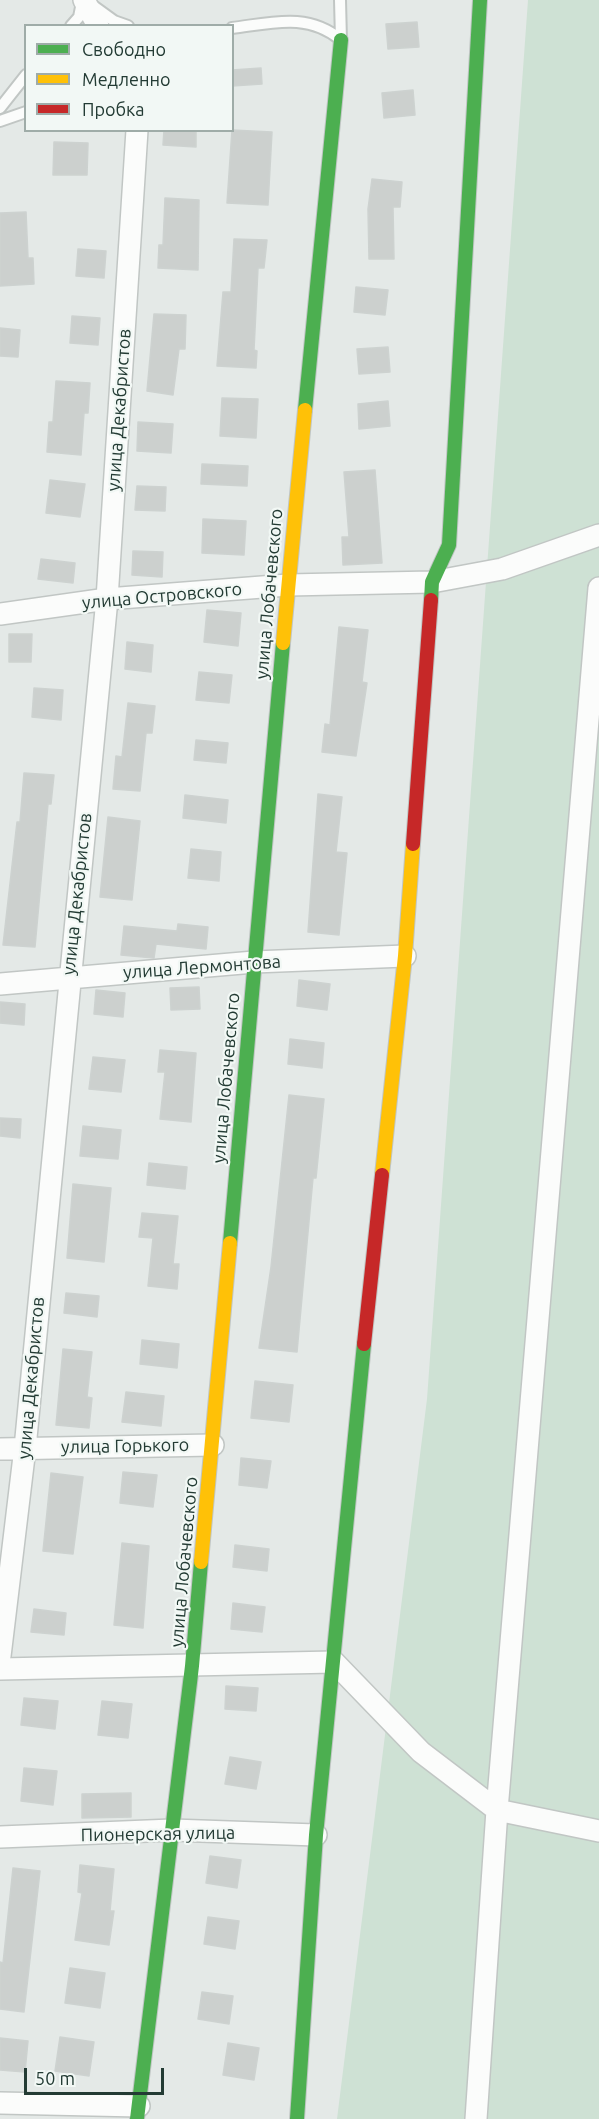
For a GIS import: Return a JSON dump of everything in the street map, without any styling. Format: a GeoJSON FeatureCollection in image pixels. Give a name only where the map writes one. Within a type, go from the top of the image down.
{"type":"FeatureCollection","features":[{"type":"Feature","properties":{"kind":"street"},"geometry":{"type":"LineString","coordinates":[[84,0],[97,24]]}},
{"type":"Feature","properties":{"kind":"street"},"geometry":{"type":"LineString","coordinates":[[297,2119],[316,1835],[354,1440],[405,956],[432,582],[449,545],[480,0]]}},
{"type":"Feature","properties":{"kind":"street","name":"улица Лобачевского"},"geometry":{"type":"LineString","coordinates":[[138,2112],[192,1666],[288,585],[341,40]]}},
{"type":"Feature","properties":{"kind":"street","name":"улица Декабристов"},"geometry":{"type":"LineString","coordinates":[[0,1656],[25,1448],[68,978],[107,599],[137,132]]}},
{"type":"Feature","properties":{"kind":"street","name":"улица Островского"},"geometry":{"type":"LineString","coordinates":[[0,614],[107,599],[288,585],[432,582],[502,569],[599,535]]}},
{"type":"Feature","properties":{"kind":"street"},"geometry":{"type":"LineString","coordinates":[[476,2119],[497,1810],[599,588]]}},
{"type":"Feature","properties":{"kind":"street","name":"улица Лермонтова"},"geometry":{"type":"LineString","coordinates":[[0,984],[254,962],[405,956]]}},
{"type":"Feature","properties":{"kind":"street","name":"улица Горького"},"geometry":{"type":"LineString","coordinates":[[0,1449],[213,1445]]}},
{"type":"Feature","properties":{"kind":"street"},"geometry":{"type":"LineString","coordinates":[[0,1669],[334,1662],[421,1752],[497,1810],[599,1831]]}},
{"type":"Feature","properties":{"kind":"street","name":"Пионерская улица"},"geometry":{"type":"LineString","coordinates":[[0,1838],[172,1830],[316,1835]]}},
{"type":"Feature","properties":{"kind":"street"},"geometry":{"type":"LineString","coordinates":[[0,2103],[138,2112]]}},
{"type":"Feature","properties":{"kind":"lane"},"geometry":{"type":"LineString","coordinates":[[73,24],[79,17],[84,0],[114,21],[122,24]]}},
{"type":"Feature","properties":{"kind":"lane"},"geometry":{"type":"LineString","coordinates":[[340,0],[341,40]]}},
{"type":"Feature","properties":{"kind":"lane"},"geometry":{"type":"LineString","coordinates":[[234,28],[302,21],[327,28],[341,40]]}},
{"type":"Feature","properties":{"kind":"lane"},"geometry":{"type":"LineString","coordinates":[[0,108],[24,78]]}},
{"type":"Feature","properties":{"kind":"lane"},"geometry":{"type":"LineString","coordinates":[[0,121],[24,113]]}},
{"type":"Feature","properties":{"kind":"green space"},"geometry":{"type":"Polygon","coordinates":[[[528,0],[599,0],[599,2119],[337,2119],[427,1399],[528,0]]]}},
{"type":"Feature","properties":{"kind":"building"},"geometry":{"type":"Polygon","coordinates":[[[417,22],[419,47],[388,49],[386,24],[417,22]]]}},
{"type":"Feature","properties":{"kind":"building"},"geometry":{"type":"Polygon","coordinates":[[[261,68],[262,84],[234,86],[234,70],[261,68]]]}},
{"type":"Feature","properties":{"kind":"building"},"geometry":{"type":"Polygon","coordinates":[[[413,90],[415,115],[384,118],[382,93],[413,90]]]}},
{"type":"Feature","properties":{"kind":"building"},"geometry":{"type":"Polygon","coordinates":[[[234,130],[272,132],[268,205],[227,203],[232,132],[234,130]]]}},
{"type":"Feature","properties":{"kind":"building"},"geometry":{"type":"Polygon","coordinates":[[[164,132],[196,132],[196,147],[163,145],[164,132]]]}},
{"type":"Feature","properties":{"kind":"building"},"geometry":{"type":"Polygon","coordinates":[[[54,142],[88,143],[87,175],[53,175],[54,142]]]}},
{"type":"Feature","properties":{"kind":"building"},"geometry":{"type":"Polygon","coordinates":[[[372,179],[402,182],[400,207],[393,207],[394,259],[369,259],[368,209],[372,179]]]}},
{"type":"Feature","properties":{"kind":"building"},"geometry":{"type":"Polygon","coordinates":[[[165,198],[199,200],[198,270],[158,268],[159,245],[163,245],[165,198]]]}},
{"type":"Feature","properties":{"kind":"building"},"geometry":{"type":"Polygon","coordinates":[[[26,212],[28,258],[33,258],[34,284],[0,286],[0,213],[26,212]]]}},
{"type":"Feature","properties":{"kind":"building"},"geometry":{"type":"Polygon","coordinates":[[[234,239],[267,240],[264,268],[258,268],[254,350],[257,351],[256,368],[217,366],[223,292],[231,292],[234,239]]]}},
{"type":"Feature","properties":{"kind":"building"},"geometry":{"type":"Polygon","coordinates":[[[78,249],[106,251],[104,278],[76,276],[78,249]]]}},
{"type":"Feature","properties":{"kind":"building"},"geometry":{"type":"Polygon","coordinates":[[[356,287],[388,290],[385,315],[354,312],[356,287]]]}},
{"type":"Feature","properties":{"kind":"building"},"geometry":{"type":"Polygon","coordinates":[[[154,314],[186,315],[185,349],[179,349],[173,395],[147,391],[154,314]]]}},
{"type":"Feature","properties":{"kind":"building"},"geometry":{"type":"Polygon","coordinates":[[[72,316],[100,318],[98,345],[70,343],[72,316]]]}},
{"type":"Feature","properties":{"kind":"building"},"geometry":{"type":"Polygon","coordinates":[[[0,328],[20,330],[18,357],[0,356],[0,328]]]}},
{"type":"Feature","properties":{"kind":"building"},"geometry":{"type":"Polygon","coordinates":[[[388,347],[390,372],[359,374],[357,349],[388,347]]]}},
{"type":"Feature","properties":{"kind":"building"},"geometry":{"type":"Polygon","coordinates":[[[56,381],[90,383],[88,413],[84,413],[81,455],[47,452],[49,422],[53,422],[56,381]]]}},
{"type":"Feature","properties":{"kind":"building"},"geometry":{"type":"Polygon","coordinates":[[[222,398],[258,399],[256,438],[220,436],[222,398]]]}},
{"type":"Feature","properties":{"kind":"building"},"geometry":{"type":"Polygon","coordinates":[[[388,401],[390,426],[359,429],[358,404],[388,401]]]}},
{"type":"Feature","properties":{"kind":"building"},"geometry":{"type":"Polygon","coordinates":[[[138,422],[173,424],[171,453],[137,451],[138,422]]]}},
{"type":"Feature","properties":{"kind":"building"},"geometry":{"type":"Polygon","coordinates":[[[202,464],[248,466],[247,486],[201,484],[202,464]]]}},
{"type":"Feature","properties":{"kind":"building"},"geometry":{"type":"Polygon","coordinates":[[[375,470],[382,563],[343,565],[342,537],[349,537],[344,472],[375,470]]]}},
{"type":"Feature","properties":{"kind":"building"},"geometry":{"type":"Polygon","coordinates":[[[50,480],[85,484],[80,517],[46,513],[50,480]]]}},
{"type":"Feature","properties":{"kind":"building"},"geometry":{"type":"Polygon","coordinates":[[[137,486],[166,487],[165,511],[135,510],[137,486]]]}},
{"type":"Feature","properties":{"kind":"building"},"geometry":{"type":"Polygon","coordinates":[[[203,519],[246,521],[244,555],[202,553],[203,519]]]}},
{"type":"Feature","properties":{"kind":"building"},"geometry":{"type":"Polygon","coordinates":[[[133,551],[163,552],[162,577],[132,575],[133,551]]]}},
{"type":"Feature","properties":{"kind":"building"},"geometry":{"type":"Polygon","coordinates":[[[41,559],[75,563],[73,583],[38,579],[41,559]]]}},
{"type":"Feature","properties":{"kind":"building"},"geometry":{"type":"Polygon","coordinates":[[[207,610],[241,613],[238,646],[204,642],[207,610]]]}},
{"type":"Feature","properties":{"kind":"building"},"geometry":{"type":"Polygon","coordinates":[[[339,627],[368,630],[362,682],[367,683],[356,756],[322,752],[325,724],[330,725],[339,627]]]}},
{"type":"Feature","properties":{"kind":"building"},"geometry":{"type":"Polygon","coordinates":[[[9,634],[32,634],[31,662],[9,662],[9,634]]]}},
{"type":"Feature","properties":{"kind":"building"},"geometry":{"type":"Polygon","coordinates":[[[127,642],[153,645],[151,672],[125,669],[127,642]]]}},
{"type":"Feature","properties":{"kind":"building"},"geometry":{"type":"Polygon","coordinates":[[[199,672],[232,675],[229,703],[196,700],[199,672]]]}},
{"type":"Feature","properties":{"kind":"building"},"geometry":{"type":"Polygon","coordinates":[[[34,688],[63,690],[61,720],[32,717],[34,688]]]}},
{"type":"Feature","properties":{"kind":"building"},"geometry":{"type":"Polygon","coordinates":[[[128,703],[155,706],[152,733],[146,733],[140,791],[113,789],[116,756],[122,757],[128,703]]]}},
{"type":"Feature","properties":{"kind":"building"},"geometry":{"type":"Polygon","coordinates":[[[196,740],[228,743],[226,763],[194,760],[196,740]]]}},
{"type":"Feature","properties":{"kind":"building"},"geometry":{"type":"Polygon","coordinates":[[[24,773],[54,775],[51,804],[48,804],[35,947],[3,945],[17,822],[20,822],[24,773]]]}},
{"type":"Feature","properties":{"kind":"building"},"geometry":{"type":"Polygon","coordinates":[[[318,794],[342,797],[336,852],[347,853],[339,935],[308,932],[318,794]]]}},
{"type":"Feature","properties":{"kind":"building"},"geometry":{"type":"Polygon","coordinates":[[[185,795],[228,800],[226,823],[183,818],[185,795]]]}},
{"type":"Feature","properties":{"kind":"building"},"geometry":{"type":"Polygon","coordinates":[[[108,817],[140,821],[132,900],[100,897],[108,817]]]}},
{"type":"Feature","properties":{"kind":"building"},"geometry":{"type":"Polygon","coordinates":[[[191,849],[221,852],[219,881],[188,878],[191,849]]]}},
{"type":"Feature","properties":{"kind":"building"},"geometry":{"type":"Polygon","coordinates":[[[178,924],[208,927],[206,949],[156,944],[154,958],[121,955],[124,926],[177,931],[178,924]]]}},
{"type":"Feature","properties":{"kind":"building"},"geometry":{"type":"Polygon","coordinates":[[[299,980],[330,984],[327,1010],[297,1006],[299,980]]]}},
{"type":"Feature","properties":{"kind":"building"},"geometry":{"type":"Polygon","coordinates":[[[199,987],[200,1009],[171,1010],[170,988],[199,987]]]}},
{"type":"Feature","properties":{"kind":"building"},"geometry":{"type":"Polygon","coordinates":[[[96,990],[125,993],[123,1017],[94,1014],[96,990]]]}},
{"type":"Feature","properties":{"kind":"building"},"geometry":{"type":"Polygon","coordinates":[[[0,1002],[25,1004],[24,1025],[0,1023],[0,1002]]]}},
{"type":"Feature","properties":{"kind":"building"},"geometry":{"type":"Polygon","coordinates":[[[290,1039],[324,1043],[322,1068],[288,1064],[290,1039]]]}},
{"type":"Feature","properties":{"kind":"building"},"geometry":{"type":"Polygon","coordinates":[[[160,1050],[196,1053],[191,1122],[160,1119],[165,1072],[158,1072],[160,1050]]]}},
{"type":"Feature","properties":{"kind":"building"},"geometry":{"type":"Polygon","coordinates":[[[93,1057],[125,1060],[121,1092],[89,1089],[93,1057]]]}},
{"type":"Feature","properties":{"kind":"building"},"geometry":{"type":"Polygon","coordinates":[[[289,1095],[324,1099],[316,1178],[313,1178],[297,1352],[259,1348],[271,1267],[289,1095]]]}},
{"type":"Feature","properties":{"kind":"building"},"geometry":{"type":"Polygon","coordinates":[[[0,1118],[21,1119],[20,1138],[0,1136],[0,1118]]]}},
{"type":"Feature","properties":{"kind":"building"},"geometry":{"type":"Polygon","coordinates":[[[83,1126],[121,1130],[118,1159],[80,1156],[83,1126]]]}},
{"type":"Feature","properties":{"kind":"building"},"geometry":{"type":"Polygon","coordinates":[[[149,1163],[187,1167],[185,1189],[147,1185],[149,1163]]]}},
{"type":"Feature","properties":{"kind":"building"},"geometry":{"type":"Polygon","coordinates":[[[73,1184],[111,1188],[104,1262],[67,1258],[73,1184]]]}},
{"type":"Feature","properties":{"kind":"building"},"geometry":{"type":"Polygon","coordinates":[[[142,1213],[178,1216],[173,1264],[179,1264],[177,1289],[148,1286],[153,1238],[139,1237],[142,1213]]]}},
{"type":"Feature","properties":{"kind":"building"},"geometry":{"type":"Polygon","coordinates":[[[66,1293],[99,1296],[97,1317],[64,1313],[66,1293]]]}},
{"type":"Feature","properties":{"kind":"building"},"geometry":{"type":"Polygon","coordinates":[[[142,1340],[179,1344],[177,1368],[140,1364],[142,1340]]]}},
{"type":"Feature","properties":{"kind":"building"},"geometry":{"type":"Polygon","coordinates":[[[63,1349],[92,1352],[87,1397],[92,1398],[89,1428],[56,1425],[63,1349]]]}},
{"type":"Feature","properties":{"kind":"building"},"geometry":{"type":"Polygon","coordinates":[[[255,1381],[293,1385],[289,1422],[251,1418],[255,1381]]]}},
{"type":"Feature","properties":{"kind":"building"},"geometry":{"type":"Polygon","coordinates":[[[126,1392],[164,1396],[161,1426],[122,1422],[126,1392]]]}},
{"type":"Feature","properties":{"kind":"building"},"geometry":{"type":"Polygon","coordinates":[[[241,1458],[271,1461],[267,1488],[239,1485],[241,1458]]]}},
{"type":"Feature","properties":{"kind":"building"},"geometry":{"type":"Polygon","coordinates":[[[123,1472],[157,1475],[153,1507],[120,1503],[123,1472]]]}},
{"type":"Feature","properties":{"kind":"building"},"geometry":{"type":"Polygon","coordinates":[[[51,1473],[83,1477],[73,1554],[43,1551],[51,1473]]]}},
{"type":"Feature","properties":{"kind":"building"},"geometry":{"type":"Polygon","coordinates":[[[122,1543],[149,1546],[143,1628],[114,1625],[122,1543]]]}},
{"type":"Feature","properties":{"kind":"building"},"geometry":{"type":"Polygon","coordinates":[[[235,1545],[269,1549],[267,1571],[233,1567],[235,1545]]]}},
{"type":"Feature","properties":{"kind":"building"},"geometry":{"type":"Polygon","coordinates":[[[233,1603],[265,1607],[262,1632],[231,1629],[233,1603]]]}},
{"type":"Feature","properties":{"kind":"building"},"geometry":{"type":"Polygon","coordinates":[[[34,1609],[66,1613],[64,1635],[31,1632],[34,1609]]]}},
{"type":"Feature","properties":{"kind":"building"},"geometry":{"type":"Polygon","coordinates":[[[226,1686],[258,1688],[256,1711],[225,1709],[226,1686]]]}},
{"type":"Feature","properties":{"kind":"building"},"geometry":{"type":"Polygon","coordinates":[[[24,1698],[58,1701],[55,1729],[21,1725],[24,1698]]]}},
{"type":"Feature","properties":{"kind":"building"},"geometry":{"type":"Polygon","coordinates":[[[102,1701],[132,1704],[128,1738],[98,1735],[102,1701]]]}},
{"type":"Feature","properties":{"kind":"building"},"geometry":{"type":"Polygon","coordinates":[[[230,1757],[261,1762],[256,1789],[225,1784],[230,1757]]]}},
{"type":"Feature","properties":{"kind":"building"},"geometry":{"type":"Polygon","coordinates":[[[24,1768],[57,1771],[53,1805],[21,1801],[24,1768]]]}},
{"type":"Feature","properties":{"kind":"building"},"geometry":{"type":"Polygon","coordinates":[[[131,1793],[131,1817],[82,1818],[82,1794],[131,1793]]]}},
{"type":"Feature","properties":{"kind":"building"},"geometry":{"type":"Polygon","coordinates":[[[210,1856],[241,1860],[237,1888],[206,1883],[210,1856]]]}},
{"type":"Feature","properties":{"kind":"building"},"geometry":{"type":"Polygon","coordinates":[[[80,1865],[114,1869],[110,1911],[114,1911],[109,1945],[75,1940],[82,1893],[78,1892],[80,1865]]]}},
{"type":"Feature","properties":{"kind":"building"},"geometry":{"type":"Polygon","coordinates":[[[13,1868],[40,1871],[24,2012],[0,2009],[0,1962],[3,1963],[13,1868]]]}},
{"type":"Feature","properties":{"kind":"building"},"geometry":{"type":"Polygon","coordinates":[[[208,1917],[239,1921],[235,1949],[204,1944],[208,1917]]]}},
{"type":"Feature","properties":{"kind":"building"},"geometry":{"type":"Polygon","coordinates":[[[70,1968],[105,1973],[100,2008],[65,2003],[70,1968]]]}},
{"type":"Feature","properties":{"kind":"building"},"geometry":{"type":"Polygon","coordinates":[[[202,1992],[233,1996],[229,2024],[198,2019],[202,1992]]]}},
{"type":"Feature","properties":{"kind":"building"},"geometry":{"type":"Polygon","coordinates":[[[60,2037],[94,2042],[89,2076],[55,2071],[60,2037]]]}},
{"type":"Feature","properties":{"kind":"building"},"geometry":{"type":"Polygon","coordinates":[[[0,2038],[28,2041],[25,2072],[0,2070],[0,2038]]]}},
{"type":"Feature","properties":{"kind":"building"},"geometry":{"type":"Polygon","coordinates":[[[228,2043],[259,2048],[254,2080],[223,2075],[228,2043]]]}},
{"type":"Feature","properties":{"kind":"traffic: fast"},"geometry":{"type":"LineString","coordinates":[[431,600],[432,582],[449,545],[480,0]]}},
{"type":"Feature","properties":{"kind":"traffic: fast"},"geometry":{"type":"LineString","coordinates":[[305,410],[341,40]]}},
{"type":"Feature","properties":{"kind":"traffic: fast"},"geometry":{"type":"LineString","coordinates":[[230,1243],[283,643]]}},
{"type":"Feature","properties":{"kind":"traffic: fast"},"geometry":{"type":"LineString","coordinates":[[297,2119],[316,1835],[364,1344]]}},
{"type":"Feature","properties":{"kind":"traffic: fast"},"geometry":{"type":"LineString","coordinates":[[137,2119],[192,1666],[201,1562]]}},
{"type":"Feature","properties":{"kind":"traffic: slow"},"geometry":{"type":"LineString","coordinates":[[283,643],[305,410]]}},
{"type":"Feature","properties":{"kind":"traffic: slow"},"geometry":{"type":"LineString","coordinates":[[382,1175],[405,956],[413,844]]}},
{"type":"Feature","properties":{"kind":"traffic: slow"},"geometry":{"type":"LineString","coordinates":[[201,1562],[230,1243]]}},
{"type":"Feature","properties":{"kind":"traffic: jam"},"geometry":{"type":"LineString","coordinates":[[413,844],[431,600]]}},
{"type":"Feature","properties":{"kind":"traffic: jam"},"geometry":{"type":"LineString","coordinates":[[364,1344],[382,1175]]}}]}
